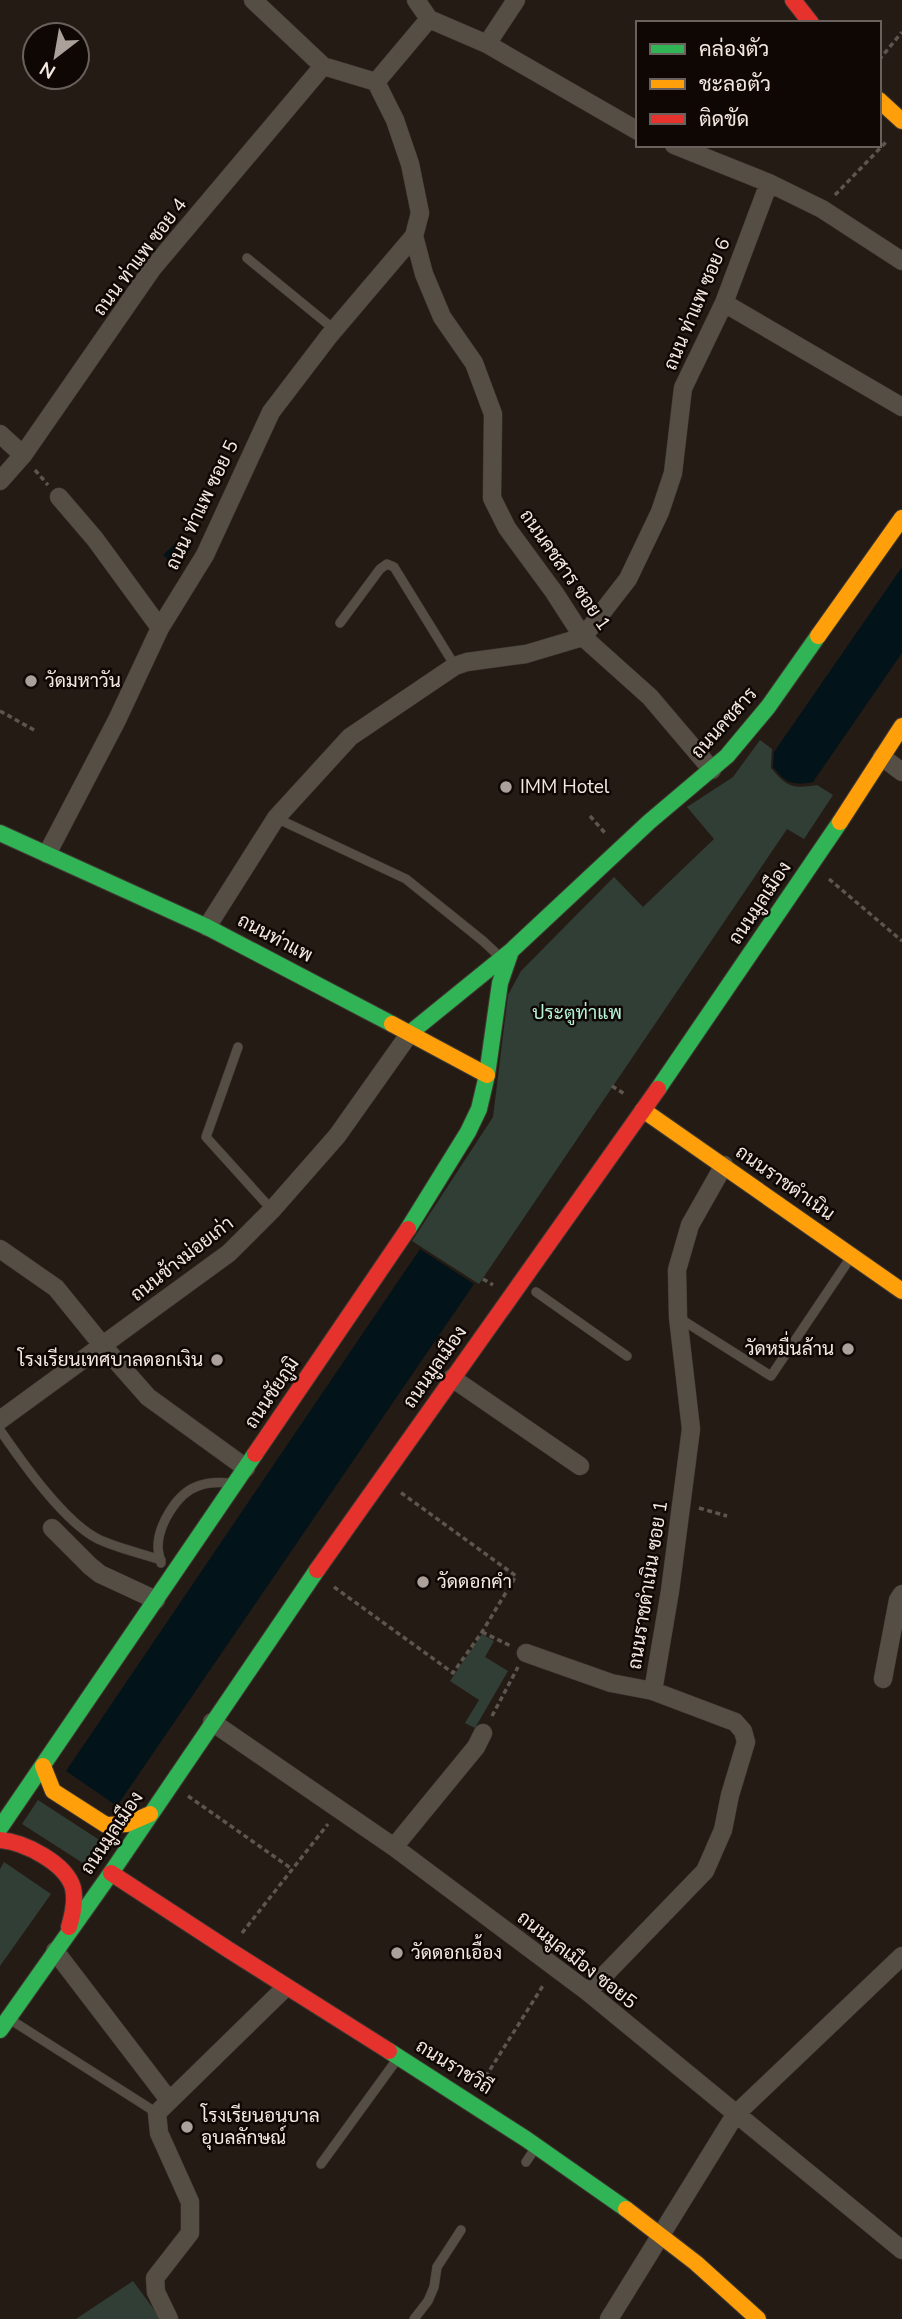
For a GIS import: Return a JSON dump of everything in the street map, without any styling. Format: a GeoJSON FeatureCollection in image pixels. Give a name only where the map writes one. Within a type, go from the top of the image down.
{"type":"FeatureCollection","features":[{"type":"Feature","properties":{"kind":"main road"},"geometry":{"type":"LineString","coordinates":[[793,0],[809,21]]}},
{"type":"Feature","properties":{"kind":"main road"},"geometry":{"type":"LineString","coordinates":[[881,103],[897,128]]}},
{"type":"Feature","properties":{"kind":"main road","name":"ถนนคชสาร"},"geometry":{"type":"LineString","coordinates":[[506,955],[639,831],[712,770],[740,742],[768,708],[902,518]]}},
{"type":"Feature","properties":{"kind":"main road","name":"ถนนมูลเมือง"},"geometry":{"type":"LineString","coordinates":[[4,2024],[381,1479],[643,1110],[812,864],[902,726]]}},
{"type":"Feature","properties":{"kind":"main road","name":"ถนนท่าแพ"},"geometry":{"type":"LineString","coordinates":[[0,833],[207,926],[487,1075]]}},
{"type":"Feature","properties":{"kind":"main road"},"geometry":{"type":"LineString","coordinates":[[410,1032],[506,955]]}},
{"type":"Feature","properties":{"kind":"main road","name":"ถนนชัยภูมิ"},"geometry":{"type":"LineString","coordinates":[[0,1828],[7,1805],[43,1766],[403,1236],[468,1132],[479,1109],[487,1075],[506,955]]}},
{"type":"Feature","properties":{"kind":"main road","name":"ถนนราชดำเนิน"},"geometry":{"type":"LineString","coordinates":[[643,1110],[852,1256],[899,1283]]}},
{"type":"Feature","properties":{"kind":"main road"},"geometry":{"type":"LineString","coordinates":[[43,1766],[53,1791],[106,1825],[127,1824],[150,1814]]}},
{"type":"Feature","properties":{"kind":"main road"},"geometry":{"type":"LineString","coordinates":[[0,1840],[10,1840],[29,1847],[60,1868],[72,1882],[75,1908],[66,1935]]}},
{"type":"Feature","properties":{"kind":"main road","name":"ถนนราชวิถี"},"geometry":{"type":"LineString","coordinates":[[111,1873],[228,1951],[537,2145],[660,2234],[758,2319]]}},
{"type":"Feature","properties":{"kind":"street"},"geometry":{"type":"LineString","coordinates":[[253,0],[323,66],[376,82],[429,19]]}},
{"type":"Feature","properties":{"kind":"street"},"geometry":{"type":"LineString","coordinates":[[416,0],[429,19],[487,44],[636,130]]}},
{"type":"Feature","properties":{"kind":"street"},"geometry":{"type":"LineString","coordinates":[[487,44],[516,0]]}},
{"type":"Feature","properties":{"kind":"street","name":"ถนน ท่าแพ ซอย 4"},"geometry":{"type":"LineString","coordinates":[[0,481],[23,455],[152,269],[323,66]]}},
{"type":"Feature","properties":{"kind":"street","name":"ถนนคชสาร ซอย 1"},"geometry":{"type":"LineString","coordinates":[[376,82],[395,120],[411,164],[420,213],[414,236],[424,274],[442,317],[474,363],[493,414],[492,498],[507,528],[583,637],[650,697],[712,770]]}},
{"type":"Feature","properties":{"kind":"street"},"geometry":{"type":"LineString","coordinates":[[679,147],[769,183],[822,209],[902,261]]}},
{"type":"Feature","properties":{"kind":"street","name":"ถนน ท่าแพ ซอย 6"},"geometry":{"type":"LineString","coordinates":[[583,637],[628,579],[660,512],[673,473],[683,388],[724,303],[769,183]]}},
{"type":"Feature","properties":{"kind":"street","name":"ถนน ท่าแพ ซอย 5"},"geometry":{"type":"LineString","coordinates":[[47,854],[117,720],[160,628],[205,555],[271,412],[414,236]]}},
{"type":"Feature","properties":{"kind":"street"},"geometry":{"type":"LineString","coordinates":[[724,303],[902,407]]}},
{"type":"Feature","properties":{"kind":"street"},"geometry":{"type":"LineString","coordinates":[[0,433],[23,455]]}},
{"type":"Feature","properties":{"kind":"street"},"geometry":{"type":"LineString","coordinates":[[59,497],[95,539],[160,628]]}},
{"type":"Feature","properties":{"kind":"street"},"geometry":{"type":"LineString","coordinates":[[207,926],[276,818],[350,737],[455,666],[526,654],[583,637]]}},
{"type":"Feature","properties":{"kind":"street"},"geometry":{"type":"LineString","coordinates":[[882,757],[902,772]]}},
{"type":"Feature","properties":{"kind":"street","name":"ถนนช้างม่อยเก่า"},"geometry":{"type":"LineString","coordinates":[[0,1420],[229,1253],[272,1210],[337,1136],[410,1032]]}},
{"type":"Feature","properties":{"kind":"street","name":"ถนนราชดำเนิน ซอย 1"},"geometry":{"type":"LineString","coordinates":[[587,1992],[705,1871],[723,1830],[746,1742],[743,1731],[735,1722],[653,1690],[683,1503],[691,1429],[678,1317],[677,1270],[690,1225],[724,1165]]}},
{"type":"Feature","properties":{"kind":"street"},"geometry":{"type":"LineString","coordinates":[[0,1249],[56,1288],[148,1397],[246,1468]]}},
{"type":"Feature","properties":{"kind":"street"},"geometry":{"type":"LineString","coordinates":[[452,1378],[580,1466]]}},
{"type":"Feature","properties":{"kind":"street"},"geometry":{"type":"LineString","coordinates":[[52,1528],[100,1574],[156,1600]]}},
{"type":"Feature","properties":{"kind":"street"},"geometry":{"type":"LineString","coordinates":[[883,1679],[898,1600],[902,1594]]}},
{"type":"Feature","properties":{"kind":"street"},"geometry":{"type":"LineString","coordinates":[[526,1653],[611,1683],[653,1690]]}},
{"type":"Feature","properties":{"kind":"street","name":"ถนนมูลเมือง ซอย5"},"geometry":{"type":"LineString","coordinates":[[212,1722],[340,1808],[587,1992],[902,2250]]}},
{"type":"Feature","properties":{"kind":"street"},"geometry":{"type":"LineString","coordinates":[[394,1847],[475,1747],[483,1733]]}},
{"type":"Feature","properties":{"kind":"street"},"geometry":{"type":"LineString","coordinates":[[55,1951],[163,2107]]}},
{"type":"Feature","properties":{"kind":"street"},"geometry":{"type":"LineString","coordinates":[[609,2319],[735,2115],[902,1956]]}},
{"type":"Feature","properties":{"kind":"street"},"geometry":{"type":"LineString","coordinates":[[169,2319],[156,2292],[155,2278],[190,2233],[190,2202],[159,2133],[163,2107],[286,1987]]}},
{"type":"Feature","properties":{"kind":"lane"},"geometry":{"type":"LineString","coordinates":[[247,258],[335,330]]}},
{"type":"Feature","properties":{"kind":"lane"},"geometry":{"type":"LineString","coordinates":[[340,623],[380,569],[387,564],[394,567],[455,666]]}},
{"type":"Feature","properties":{"kind":"lane"},"geometry":{"type":"LineString","coordinates":[[276,818],[406,879],[484,941],[506,955]]}},
{"type":"Feature","properties":{"kind":"lane"},"geometry":{"type":"LineString","coordinates":[[238,1047],[206,1137],[272,1210]]}},
{"type":"Feature","properties":{"kind":"lane"},"geometry":{"type":"LineString","coordinates":[[678,1317],[771,1376],[852,1256]]}},
{"type":"Feature","properties":{"kind":"lane"},"geometry":{"type":"LineString","coordinates":[[536,1292],[626,1356]]}},
{"type":"Feature","properties":{"kind":"lane"},"geometry":{"type":"LineString","coordinates":[[0,1430],[21,1462],[77,1525],[99,1539],[161,1560]]}},
{"type":"Feature","properties":{"kind":"lane"},"geometry":{"type":"LineString","coordinates":[[168,1581],[158,1547],[161,1530],[169,1515],[186,1492],[197,1486],[209,1483],[235,1484]]}},
{"type":"Feature","properties":{"kind":"lane"},"geometry":{"type":"LineString","coordinates":[[4,2024],[163,2107]]}},
{"type":"Feature","properties":{"kind":"lane"},"geometry":{"type":"LineString","coordinates":[[321,2164],[399,2057]]}},
{"type":"Feature","properties":{"kind":"lane"},"geometry":{"type":"LineString","coordinates":[[526,2162],[537,2145]]}},
{"type":"Feature","properties":{"kind":"lane"},"geometry":{"type":"LineString","coordinates":[[414,2319],[428,2301],[434,2287],[437,2267],[461,2230]]}},
{"type":"Feature","properties":{"kind":"path"},"geometry":{"type":"LineString","coordinates":[[881,58],[902,33]]}},
{"type":"Feature","properties":{"kind":"path"},"geometry":{"type":"LineString","coordinates":[[881,145],[897,128]]}},
{"type":"Feature","properties":{"kind":"path"},"geometry":{"type":"LineString","coordinates":[[822,209],[879,147]]}},
{"type":"Feature","properties":{"kind":"path"},"geometry":{"type":"LineString","coordinates":[[23,455],[59,497]]}},
{"type":"Feature","properties":{"kind":"path"},"geometry":{"type":"LineString","coordinates":[[0,711],[34,730]]}},
{"type":"Feature","properties":{"kind":"path"},"geometry":{"type":"LineString","coordinates":[[812,864],[902,942]]}},
{"type":"Feature","properties":{"kind":"path"},"geometry":{"type":"LineString","coordinates":[[612,1086],[630,1098]]}},
{"type":"Feature","properties":{"kind":"path"},"geometry":{"type":"LineString","coordinates":[[482,1279],[494,1287]]}},
{"type":"Feature","properties":{"kind":"path"},"geometry":{"type":"LineString","coordinates":[[315,1574],[453,1672],[482,1632],[516,1576],[381,1479]]}},
{"type":"Feature","properties":{"kind":"path"},"geometry":{"type":"LineString","coordinates":[[683,1503],[727,1516]]}},
{"type":"Feature","properties":{"kind":"path"},"geometry":{"type":"LineString","coordinates":[[482,1632],[526,1653],[483,1733]]}},
{"type":"Feature","properties":{"kind":"path"},"geometry":{"type":"LineString","coordinates":[[170,1784],[292,1869]]}},
{"type":"Feature","properties":{"kind":"path"},"geometry":{"type":"LineString","coordinates":[[228,1951],[340,1808]]}},
{"type":"Feature","properties":{"kind":"path"},"geometry":{"type":"LineString","coordinates":[[470,2101],[554,1967]]}},
{"type":"Feature","properties":{"kind":"green space","name":"ประตูท่าแพ"},"geometry":{"type":"Polygon","coordinates":[[[760,740],[772,749],[771,768],[786,783],[802,787],[817,785],[833,795],[804,839],[787,829],[479,1284],[412,1241],[493,1117],[508,995],[521,971],[614,877],[643,907],[714,839],[687,807],[733,777],[760,740]]]}},
{"type":"Feature","properties":{"kind":"green space"},"geometry":{"type":"Polygon","coordinates":[[[482,1634],[494,1641],[485,1657],[508,1671],[475,1728],[465,1723],[479,1700],[450,1681],[482,1634]]]}},
{"type":"Feature","properties":{"kind":"green space"},"geometry":{"type":"Polygon","coordinates":[[[38,1800],[104,1843],[89,1867],[22,1824],[38,1800]]]}},
{"type":"Feature","properties":{"kind":"green space"},"geometry":{"type":"Polygon","coordinates":[[[4,1862],[51,1894],[0,1966],[0,1869],[4,1862]]]}},
{"type":"Feature","properties":{"kind":"green space"},"geometry":{"type":"Polygon","coordinates":[[[133,2281],[161,2319],[76,2319],[133,2281]]]}},
{"type":"Feature","properties":{"kind":"shaded area"},"geometry":{"type":"Polygon","coordinates":[[[181,538],[191,549],[173,565],[163,555],[181,538]]]}},
{"type":"Feature","properties":{"kind":"shaded area"},"geometry":{"type":"Polygon","coordinates":[[[902,567],[902,653],[813,782],[800,784],[786,780],[773,767],[774,752],[902,567]]]}},
{"type":"Feature","properties":{"kind":"shaded area"},"geometry":{"type":"Polygon","coordinates":[[[420,1249],[474,1284],[117,1806],[66,1771],[420,1249]]]}},
{"type":"Feature","properties":{"kind":"traffic: fast"},"geometry":{"type":"LineString","coordinates":[[410,1033],[511,951],[649,822],[727,756],[768,707],[818,636]]}},
{"type":"Feature","properties":{"kind":"traffic: fast"},"geometry":{"type":"LineString","coordinates":[[658,1089],[840,822]]}},
{"type":"Feature","properties":{"kind":"traffic: fast"},"geometry":{"type":"LineString","coordinates":[[0,833],[207,927],[392,1024]]}},
{"type":"Feature","properties":{"kind":"traffic: fast"},"geometry":{"type":"LineString","coordinates":[[408,1229],[468,1132],[479,1109],[487,1075],[500,983],[511,951]]}},
{"type":"Feature","properties":{"kind":"traffic: fast"},"geometry":{"type":"LineString","coordinates":[[0,1828],[255,1454]]}},
{"type":"Feature","properties":{"kind":"traffic: fast"},"geometry":{"type":"LineString","coordinates":[[0,2030],[111,1873],[317,1570]]}},
{"type":"Feature","properties":{"kind":"traffic: fast"},"geometry":{"type":"LineString","coordinates":[[389,2051],[526,2139],[626,2209]]}},
{"type":"Feature","properties":{"kind":"traffic: slow"},"geometry":{"type":"LineString","coordinates":[[881,102],[902,121]]}},
{"type":"Feature","properties":{"kind":"traffic: slow"},"geometry":{"type":"LineString","coordinates":[[818,636],[902,518]]}},
{"type":"Feature","properties":{"kind":"traffic: slow"},"geometry":{"type":"LineString","coordinates":[[840,822],[902,726]]}},
{"type":"Feature","properties":{"kind":"traffic: slow"},"geometry":{"type":"LineString","coordinates":[[392,1024],[487,1075]]}},
{"type":"Feature","properties":{"kind":"traffic: slow"},"geometry":{"type":"LineString","coordinates":[[643,1110],[902,1291]]}},
{"type":"Feature","properties":{"kind":"traffic: slow"},"geometry":{"type":"LineString","coordinates":[[43,1766],[53,1791],[106,1825],[127,1824],[150,1814]]}},
{"type":"Feature","properties":{"kind":"traffic: slow"},"geometry":{"type":"LineString","coordinates":[[626,2209],[696,2263],[758,2319]]}},
{"type":"Feature","properties":{"kind":"traffic: jam"},"geometry":{"type":"LineString","coordinates":[[793,0],[809,21]]}},
{"type":"Feature","properties":{"kind":"traffic: jam"},"geometry":{"type":"LineString","coordinates":[[317,1570],[658,1089]]}},
{"type":"Feature","properties":{"kind":"traffic: jam"},"geometry":{"type":"LineString","coordinates":[[255,1454],[408,1229]]}},
{"type":"Feature","properties":{"kind":"traffic: jam"},"geometry":{"type":"LineString","coordinates":[[0,1840],[32,1849],[62,1870],[74,1893],[74,1908],[69,1927]]}},
{"type":"Feature","properties":{"kind":"traffic: jam"},"geometry":{"type":"LineString","coordinates":[[111,1873],[389,2051]]}},
{"type":"Feature","properties":{"kind":"place","name":"วัดมหาวัน"},"geometry":{"type":"Point","coordinates":[31,681]}},
{"type":"Feature","properties":{"kind":"place","name":"IMM Hotel"},"geometry":{"type":"Point","coordinates":[506,787]}},
{"type":"Feature","properties":{"kind":"place","name":"วัดหมื่นล้าน"},"geometry":{"type":"Point","coordinates":[848,1349]}},
{"type":"Feature","properties":{"kind":"place","name":"โรงเรียนเทศบาลดอกเงิน"},"geometry":{"type":"Point","coordinates":[217,1360]}},
{"type":"Feature","properties":{"kind":"place","name":"วัดดอกคำ"},"geometry":{"type":"Point","coordinates":[423,1582]}},
{"type":"Feature","properties":{"kind":"place","name":"วัดดอกเอื้อง"},"geometry":{"type":"Point","coordinates":[397,1953]}},
{"type":"Feature","properties":{"kind":"place","name":"โรงเรียนอนุบาล อุบลลักษณ์"},"geometry":{"type":"Point","coordinates":[187,2127]}}]}
